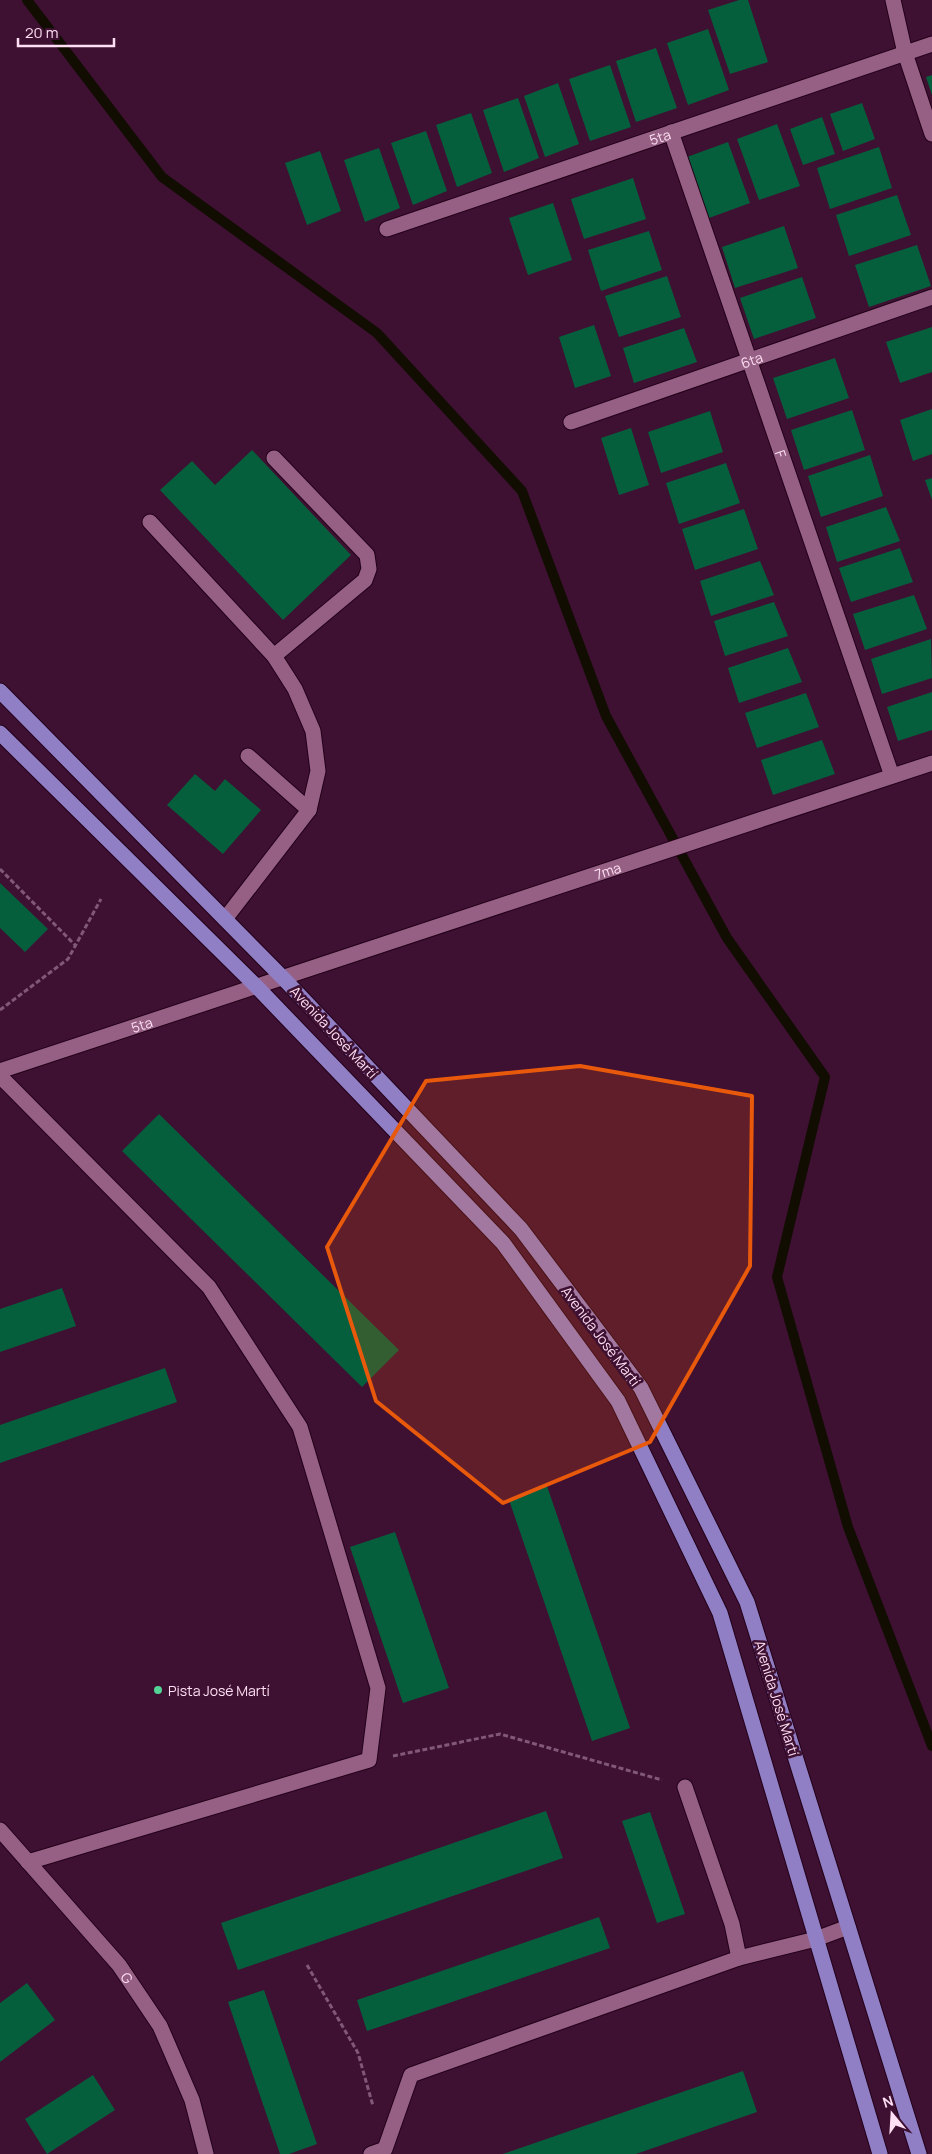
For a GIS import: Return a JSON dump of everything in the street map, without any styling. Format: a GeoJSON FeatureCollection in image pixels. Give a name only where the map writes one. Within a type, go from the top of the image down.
{"type":"FeatureCollection","features":[{"type":"Feature","properties":{"kind":"main road","name":"Avenida José Martí"},"geometry":{"type":"LineString","coordinates":[[0,691],[283,978],[520,1229],[641,1388],[748,1602],[919,2154]]}},
{"type":"Feature","properties":{"kind":"main road","name":"Avenida José Martí"},"geometry":{"type":"LineString","coordinates":[[0,732],[256,986],[503,1243],[618,1401],[720,1614],[880,2154]]}},
{"type":"Feature","properties":{"kind":"street"},"geometry":{"type":"LineString","coordinates":[[893,0],[905,53],[932,134]]}},
{"type":"Feature","properties":{"kind":"street","name":"5ta"},"geometry":{"type":"LineString","coordinates":[[387,230],[932,44]]}},
{"type":"Feature","properties":{"kind":"street","name":"F"},"geometry":{"type":"LineString","coordinates":[[671,132],[892,776]]}},
{"type":"Feature","properties":{"kind":"street","name":"6ta"},"geometry":{"type":"LineString","coordinates":[[571,422],[932,298]]}},
{"type":"Feature","properties":{"kind":"street"},"geometry":{"type":"LineString","coordinates":[[274,458],[368,555],[369,569],[364,580],[274,656]]}},
{"type":"Feature","properties":{"kind":"street"},"geometry":{"type":"LineString","coordinates":[[150,522],[274,656],[295,689],[313,731],[318,770],[309,810],[225,919]]}},
{"type":"Feature","properties":{"kind":"street"},"geometry":{"type":"LineString","coordinates":[[248,756],[309,810]]}},
{"type":"Feature","properties":{"kind":"street","name":"7ma"},"geometry":{"type":"LineString","coordinates":[[283,978],[932,763]]}},
{"type":"Feature","properties":{"kind":"street","name":"5ta"},"geometry":{"type":"LineString","coordinates":[[0,1071],[283,978]]}},
{"type":"Feature","properties":{"kind":"street"},"geometry":{"type":"LineString","coordinates":[[0,1076],[209,1287],[300,1426],[378,1688],[369,1760],[28,1862]]}},
{"type":"Feature","properties":{"kind":"street"},"geometry":{"type":"LineString","coordinates":[[685,1787],[732,1924],[739,1958]]}},
{"type":"Feature","properties":{"kind":"street","name":"G"},"geometry":{"type":"LineString","coordinates":[[0,1830],[119,1964],[160,2026],[192,2100],[206,2154]]}},
{"type":"Feature","properties":{"kind":"street"},"geometry":{"type":"LineString","coordinates":[[371,2154],[385,2149],[411,2075],[739,1958],[816,1938],[848,1926]]}},
{"type":"Feature","properties":{"kind":"path"},"geometry":{"type":"LineString","coordinates":[[0,870],[75,946]]}},
{"type":"Feature","properties":{"kind":"path"},"geometry":{"type":"LineString","coordinates":[[0,1010],[68,959],[100,898]]}},
{"type":"Feature","properties":{"kind":"path"},"geometry":{"type":"LineString","coordinates":[[369,1760],[500,1734],[685,1787]]}},
{"type":"Feature","properties":{"kind":"path"},"geometry":{"type":"LineString","coordinates":[[307,1965],[358,2054],[374,2111]]}},
{"type":"Feature","properties":{"kind":"highlighted area"},"geometry":{"type":"Polygon","coordinates":[[[580,1066],[752,1096],[750,1266],[650,1442],[503,1503],[376,1401],[327,1247],[426,1081],[580,1066]]]}},
{"type":"Feature","properties":{"kind":"building"},"geometry":{"type":"Polygon","coordinates":[[[739,0],[748,0],[768,62],[730,74],[708,10],[739,0]]]}},
{"type":"Feature","properties":{"kind":"building"},"geometry":{"type":"Polygon","coordinates":[[[708,29],[729,90],[688,105],[667,43],[708,29]]]}},
{"type":"Feature","properties":{"kind":"building"},"geometry":{"type":"Polygon","coordinates":[[[656,48],[677,108],[636,122],[616,61],[656,48]]]}},
{"type":"Feature","properties":{"kind":"building"},"geometry":{"type":"Polygon","coordinates":[[[610,65],[631,127],[590,141],[569,79],[610,65]]]}},
{"type":"Feature","properties":{"kind":"building"},"geometry":{"type":"Polygon","coordinates":[[[932,75],[932,95],[926,77],[932,75]]]}},
{"type":"Feature","properties":{"kind":"building"},"geometry":{"type":"Polygon","coordinates":[[[558,83],[579,144],[545,157],[524,96],[558,83]]]}},
{"type":"Feature","properties":{"kind":"building"},"geometry":{"type":"Polygon","coordinates":[[[518,98],[539,158],[504,172],[483,110],[518,98]]]}},
{"type":"Feature","properties":{"kind":"building"},"geometry":{"type":"Polygon","coordinates":[[[862,103],[875,139],[843,151],[830,114],[862,103]]]}},
{"type":"Feature","properties":{"kind":"building"},"geometry":{"type":"Polygon","coordinates":[[[471,113],[492,173],[457,187],[436,125],[471,113]]]}},
{"type":"Feature","properties":{"kind":"building"},"geometry":{"type":"Polygon","coordinates":[[[822,117],[835,154],[803,165],[790,129],[822,117]]]}},
{"type":"Feature","properties":{"kind":"building"},"geometry":{"type":"Polygon","coordinates":[[[777,124],[800,186],[759,200],[737,139],[777,124]]]}},
{"type":"Feature","properties":{"kind":"building"},"geometry":{"type":"Polygon","coordinates":[[[426,131],[447,191],[413,205],[391,143],[426,131]]]}},
{"type":"Feature","properties":{"kind":"building"},"geometry":{"type":"Polygon","coordinates":[[[728,142],[750,203],[709,218],[687,157],[728,142]]]}},
{"type":"Feature","properties":{"kind":"building"},"geometry":{"type":"Polygon","coordinates":[[[879,147],[892,188],[830,209],[817,168],[879,147]]]}},
{"type":"Feature","properties":{"kind":"building"},"geometry":{"type":"Polygon","coordinates":[[[379,148],[400,208],[365,222],[344,160],[379,148]]]}},
{"type":"Feature","properties":{"kind":"building"},"geometry":{"type":"Polygon","coordinates":[[[320,151],[341,211],[307,225],[285,163],[320,151]]]}},
{"type":"Feature","properties":{"kind":"building"},"geometry":{"type":"Polygon","coordinates":[[[633,178],[646,219],[584,239],[571,199],[633,178]]]}},
{"type":"Feature","properties":{"kind":"building"},"geometry":{"type":"Polygon","coordinates":[[[897,195],[911,235],[849,256],[836,215],[897,195]]]}},
{"type":"Feature","properties":{"kind":"building"},"geometry":{"type":"Polygon","coordinates":[[[553,203],[572,260],[528,275],[509,218],[553,203]]]}},
{"type":"Feature","properties":{"kind":"building"},"geometry":{"type":"Polygon","coordinates":[[[784,226],[798,268],[735,288],[722,247],[784,226]]]}},
{"type":"Feature","properties":{"kind":"building"},"geometry":{"type":"Polygon","coordinates":[[[649,231],[662,270],[601,291],[588,250],[649,231]]]}},
{"type":"Feature","properties":{"kind":"building"},"geometry":{"type":"Polygon","coordinates":[[[917,245],[931,286],[869,307],[855,265],[917,245]]]}},
{"type":"Feature","properties":{"kind":"building"},"geometry":{"type":"Polygon","coordinates":[[[667,276],[681,317],[619,337],[605,296],[667,276]]]}},
{"type":"Feature","properties":{"kind":"building"},"geometry":{"type":"Polygon","coordinates":[[[802,277],[816,318],[754,339],[740,298],[802,277]]]}},
{"type":"Feature","properties":{"kind":"building"},"geometry":{"type":"Polygon","coordinates":[[[594,325],[611,376],[575,388],[559,337],[594,325]]]}},
{"type":"Feature","properties":{"kind":"building"},"geometry":{"type":"Polygon","coordinates":[[[932,327],[932,372],[900,383],[886,342],[932,327]]]}},
{"type":"Feature","properties":{"kind":"building"},"geometry":{"type":"Polygon","coordinates":[[[684,328],[697,362],[634,383],[623,348],[684,328]]]}},
{"type":"Feature","properties":{"kind":"building"},"geometry":{"type":"Polygon","coordinates":[[[835,358],[849,398],[787,419],[773,378],[835,358]]]}},
{"type":"Feature","properties":{"kind":"building"},"geometry":{"type":"Polygon","coordinates":[[[932,409],[932,454],[913,461],[900,420],[932,409]]]}},
{"type":"Feature","properties":{"kind":"building"},"geometry":{"type":"Polygon","coordinates":[[[852,410],[865,450],[804,470],[791,430],[852,410]]]}},
{"type":"Feature","properties":{"kind":"building"},"geometry":{"type":"Polygon","coordinates":[[[710,411],[723,452],[661,473],[648,432],[710,411]]]}},
{"type":"Feature","properties":{"kind":"building"},"geometry":{"type":"Polygon","coordinates":[[[631,428],[649,485],[619,495],[601,438],[631,428]]]}},
{"type":"Feature","properties":{"kind":"building"},"geometry":{"type":"Polygon","coordinates":[[[252,450],[351,555],[283,620],[160,490],[192,461],[215,485],[252,450]]]}},
{"type":"Feature","properties":{"kind":"building"},"geometry":{"type":"Polygon","coordinates":[[[870,455],[883,496],[821,517],[808,476],[870,455]]]}},
{"type":"Feature","properties":{"kind":"building"},"geometry":{"type":"Polygon","coordinates":[[[726,463],[740,503],[679,524],[666,483],[726,463]]]}},
{"type":"Feature","properties":{"kind":"building"},"geometry":{"type":"Polygon","coordinates":[[[932,478],[932,500],[925,480],[932,478]]]}},
{"type":"Feature","properties":{"kind":"building"},"geometry":{"type":"Polygon","coordinates":[[[886,507],[900,541],[837,562],[826,527],[886,507]]]}},
{"type":"Feature","properties":{"kind":"building"},"geometry":{"type":"Polygon","coordinates":[[[744,509],[758,549],[695,570],[682,529],[744,509]]]}},
{"type":"Feature","properties":{"kind":"building"},"geometry":{"type":"Polygon","coordinates":[[[900,548],[913,582],[851,602],[839,568],[900,548]]]}},
{"type":"Feature","properties":{"kind":"building"},"geometry":{"type":"Polygon","coordinates":[[[760,561],[774,595],[711,616],[700,581],[760,561]]]}},
{"type":"Feature","properties":{"kind":"building"},"geometry":{"type":"Polygon","coordinates":[[[914,595],[927,629],[865,650],[853,614],[914,595]]]}},
{"type":"Feature","properties":{"kind":"building"},"geometry":{"type":"Polygon","coordinates":[[[774,602],[788,636],[725,656],[714,621],[774,602]]]}},
{"type":"Feature","properties":{"kind":"building"},"geometry":{"type":"Polygon","coordinates":[[[931,639],[932,678],[882,694],[871,659],[931,639]]]}},
{"type":"Feature","properties":{"kind":"building"},"geometry":{"type":"Polygon","coordinates":[[[788,648],[802,682],[739,703],[728,668],[788,648]]]}},
{"type":"Feature","properties":{"kind":"building"},"geometry":{"type":"Polygon","coordinates":[[[932,692],[932,730],[898,741],[887,707],[932,692]]]}},
{"type":"Feature","properties":{"kind":"building"},"geometry":{"type":"Polygon","coordinates":[[[806,693],[819,727],[757,748],[745,713],[806,693]]]}},
{"type":"Feature","properties":{"kind":"building"},"geometry":{"type":"Polygon","coordinates":[[[822,740],[835,774],[773,795],[761,760],[822,740]]]}},
{"type":"Feature","properties":{"kind":"building"},"geometry":{"type":"Polygon","coordinates":[[[195,774],[215,791],[225,779],[261,810],[223,854],[167,805],[195,774]]]}},
{"type":"Feature","properties":{"kind":"building"},"geometry":{"type":"Polygon","coordinates":[[[0,883],[48,929],[25,952],[0,928],[0,883]]]}},
{"type":"Feature","properties":{"kind":"building"},"geometry":{"type":"Polygon","coordinates":[[[159,1114],[399,1350],[362,1387],[122,1151],[159,1114]]]}},
{"type":"Feature","properties":{"kind":"building"},"geometry":{"type":"Polygon","coordinates":[[[62,1288],[76,1326],[0,1352],[0,1309],[62,1288]]]}},
{"type":"Feature","properties":{"kind":"building"},"geometry":{"type":"Polygon","coordinates":[[[165,1368],[177,1402],[0,1463],[0,1425],[165,1368]]]}},
{"type":"Feature","properties":{"kind":"building"},"geometry":{"type":"Polygon","coordinates":[[[547,1486],[630,1728],[592,1741],[509,1500],[547,1486]]]}},
{"type":"Feature","properties":{"kind":"building"},"geometry":{"type":"Polygon","coordinates":[[[395,1532],[449,1688],[403,1703],[350,1547],[395,1532]]]}},
{"type":"Feature","properties":{"kind":"building"},"geometry":{"type":"Polygon","coordinates":[[[546,1811],[563,1858],[238,1970],[221,1923],[546,1811]]]}},
{"type":"Feature","properties":{"kind":"building"},"geometry":{"type":"Polygon","coordinates":[[[650,1812],[685,1914],[657,1923],[622,1821],[650,1812]]]}},
{"type":"Feature","properties":{"kind":"building"},"geometry":{"type":"Polygon","coordinates":[[[599,1917],[610,1948],[367,2031],[357,2000],[599,1917]]]}},
{"type":"Feature","properties":{"kind":"building"},"geometry":{"type":"Polygon","coordinates":[[[27,1983],[55,2020],[0,2062],[0,2003],[27,1983]]]}},
{"type":"Feature","properties":{"kind":"building"},"geometry":{"type":"Polygon","coordinates":[[[264,1990],[317,2144],[289,2154],[280,2154],[228,2002],[264,1990]]]}},
{"type":"Feature","properties":{"kind":"building"},"geometry":{"type":"Polygon","coordinates":[[[743,2071],[757,2112],[636,2154],[503,2154],[743,2071]]]}},
{"type":"Feature","properties":{"kind":"building"},"geometry":{"type":"Polygon","coordinates":[[[93,2075],[115,2110],[47,2154],[25,2119],[93,2075]]]}},
{"type":"Feature","properties":{"kind":"waterway"},"geometry":{"type":"LineString","coordinates":[[27,0],[162,177],[377,333],[522,491],[606,716],[727,938],[825,1077],[777,1277],[848,1527],[932,1746]]}},
{"type":"Feature","properties":{"kind":"place","name":"Pista José Martí"},"geometry":{"type":"Point","coordinates":[158,1690]}}]}
